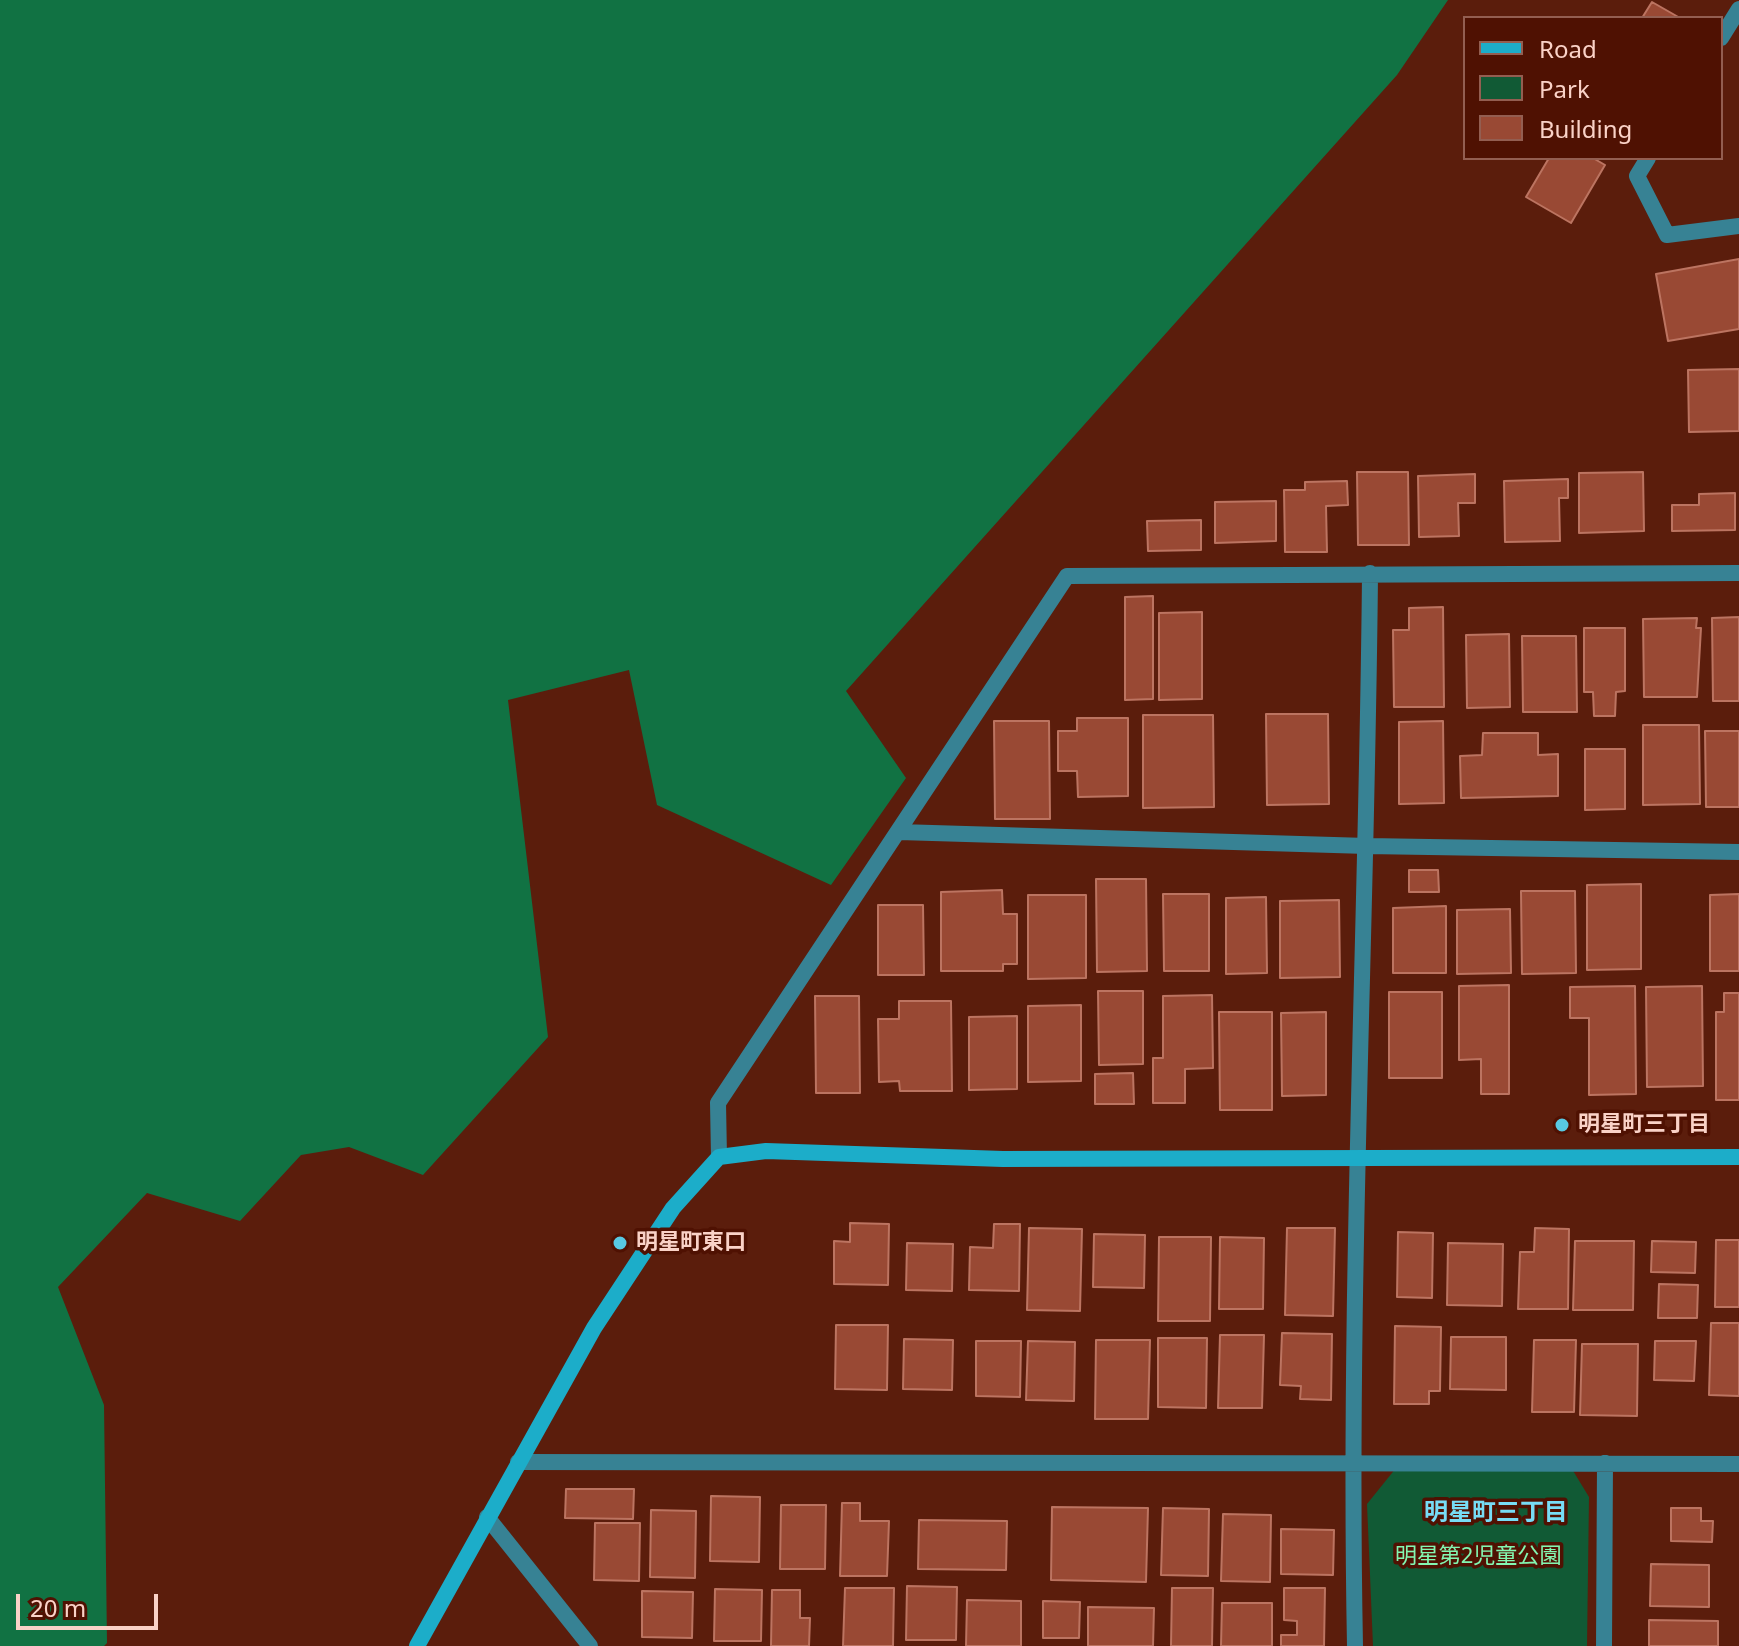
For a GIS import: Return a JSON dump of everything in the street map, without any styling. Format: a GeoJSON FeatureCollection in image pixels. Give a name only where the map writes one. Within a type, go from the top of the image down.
{"type":"FeatureCollection","features":[{"type":"Feature","properties":{"kind":"street"},"geometry":{"type":"LineString","coordinates":[[1723,35],[1739,9]]}},
{"type":"Feature","properties":{"kind":"street"},"geometry":{"type":"LineString","coordinates":[[1647,160],[1637,176],[1667,235],[1739,226]]}},
{"type":"Feature","properties":{"kind":"street"},"geometry":{"type":"LineString","coordinates":[[1355,1646],[1352,1463],[1367,846],[1370,573]]}},
{"type":"Feature","properties":{"kind":"street"},"geometry":{"type":"LineString","coordinates":[[719,1157],[718,1103],[1067,576],[1739,573]]}},
{"type":"Feature","properties":{"kind":"street"},"geometry":{"type":"LineString","coordinates":[[899,832],[1367,846],[1739,852]]}},
{"type":"Feature","properties":{"kind":"street"},"geometry":{"type":"LineString","coordinates":[[417,1646],[594,1328],[673,1208],[719,1157],[766,1151],[1003,1159],[1739,1157]]}},
{"type":"Feature","properties":{"kind":"street"},"geometry":{"type":"LineString","coordinates":[[518,1462],[1739,1464]]}},
{"type":"Feature","properties":{"kind":"street"},"geometry":{"type":"LineString","coordinates":[[1604,1646],[1605,1463]]}},
{"type":"Feature","properties":{"kind":"street"},"geometry":{"type":"LineString","coordinates":[[487,1517],[590,1646]]}},
{"type":"Feature","properties":{"kind":"green space"},"geometry":{"type":"Polygon","coordinates":[[[0,0],[1448,0],[1397,75],[846,691],[906,778],[831,885],[657,805],[629,670],[508,700],[548,1037],[423,1175],[349,1147],[301,1155],[240,1221],[147,1193],[58,1287],[104,1405],[107,1643],[104,1646],[0,1646],[0,0]]]}},
{"type":"Feature","properties":{"kind":"green space","name":"明星第2児童公園"},"geometry":{"type":"Polygon","coordinates":[[[1396,1468],[1572,1469],[1589,1497],[1587,1646],[1373,1646],[1367,1504],[1396,1468]]]}},
{"type":"Feature","properties":{"kind":"building"},"geometry":{"type":"Polygon","coordinates":[[[1652,2],[1676,16],[1643,16],[1652,2]]]}},
{"type":"Feature","properties":{"kind":"building"},"geometry":{"type":"Polygon","coordinates":[[[1548,160],[1596,160],[1605,165],[1571,223],[1526,197],[1548,160]]]}},
{"type":"Feature","properties":{"kind":"building"},"geometry":{"type":"Polygon","coordinates":[[[1739,259],[1739,329],[1668,341],[1656,274],[1739,259]]]}},
{"type":"Feature","properties":{"kind":"building"},"geometry":{"type":"Polygon","coordinates":[[[1739,369],[1739,431],[1689,432],[1688,370],[1739,369]]]}},
{"type":"Feature","properties":{"kind":"building"},"geometry":{"type":"Polygon","coordinates":[[[1357,472],[1408,472],[1409,545],[1358,545],[1357,472]]]}},
{"type":"Feature","properties":{"kind":"building"},"geometry":{"type":"Polygon","coordinates":[[[1643,472],[1644,531],[1579,533],[1579,473],[1643,472]]]}},
{"type":"Feature","properties":{"kind":"building"},"geometry":{"type":"Polygon","coordinates":[[[1475,474],[1475,503],[1458,503],[1459,536],[1419,537],[1418,476],[1475,474]]]}},
{"type":"Feature","properties":{"kind":"building"},"geometry":{"type":"Polygon","coordinates":[[[1568,479],[1568,498],[1559,498],[1560,541],[1505,542],[1504,481],[1568,479]]]}},
{"type":"Feature","properties":{"kind":"building"},"geometry":{"type":"Polygon","coordinates":[[[1347,481],[1348,505],[1326,506],[1327,552],[1285,552],[1284,490],[1305,490],[1305,482],[1347,481]]]}},
{"type":"Feature","properties":{"kind":"building"},"geometry":{"type":"Polygon","coordinates":[[[1735,493],[1735,530],[1672,531],[1672,505],[1699,505],[1699,494],[1735,493]]]}},
{"type":"Feature","properties":{"kind":"building"},"geometry":{"type":"Polygon","coordinates":[[[1276,501],[1276,541],[1215,543],[1215,502],[1276,501]]]}},
{"type":"Feature","properties":{"kind":"building"},"geometry":{"type":"Polygon","coordinates":[[[1201,520],[1201,550],[1148,551],[1147,521],[1201,520]]]}},
{"type":"Feature","properties":{"kind":"building"},"geometry":{"type":"Polygon","coordinates":[[[1153,596],[1153,699],[1125,700],[1125,597],[1153,596]]]}},
{"type":"Feature","properties":{"kind":"building"},"geometry":{"type":"Polygon","coordinates":[[[1443,607],[1444,707],[1394,707],[1393,630],[1409,630],[1409,608],[1443,607]]]}},
{"type":"Feature","properties":{"kind":"building"},"geometry":{"type":"Polygon","coordinates":[[[1202,612],[1202,699],[1159,700],[1159,613],[1202,612]]]}},
{"type":"Feature","properties":{"kind":"building"},"geometry":{"type":"Polygon","coordinates":[[[1739,617],[1739,701],[1713,701],[1712,618],[1739,617]]]}},
{"type":"Feature","properties":{"kind":"building"},"geometry":{"type":"Polygon","coordinates":[[[1697,618],[1696,628],[1701,628],[1697,697],[1644,697],[1643,619],[1697,618]]]}},
{"type":"Feature","properties":{"kind":"building"},"geometry":{"type":"Polygon","coordinates":[[[1584,628],[1625,628],[1625,691],[1616,692],[1615,716],[1594,716],[1593,692],[1584,692],[1584,628]]]}},
{"type":"Feature","properties":{"kind":"building"},"geometry":{"type":"Polygon","coordinates":[[[1509,634],[1510,707],[1467,708],[1466,635],[1509,634]]]}},
{"type":"Feature","properties":{"kind":"building"},"geometry":{"type":"Polygon","coordinates":[[[1522,636],[1576,636],[1577,712],[1523,712],[1522,636]]]}},
{"type":"Feature","properties":{"kind":"building"},"geometry":{"type":"Polygon","coordinates":[[[1266,714],[1328,714],[1329,804],[1267,805],[1266,714]]]}},
{"type":"Feature","properties":{"kind":"building"},"geometry":{"type":"Polygon","coordinates":[[[1143,715],[1213,715],[1214,807],[1143,808],[1143,715]]]}},
{"type":"Feature","properties":{"kind":"building"},"geometry":{"type":"Polygon","coordinates":[[[1077,718],[1128,718],[1128,796],[1078,797],[1077,771],[1058,771],[1058,731],[1077,731],[1077,718]]]}},
{"type":"Feature","properties":{"kind":"building"},"geometry":{"type":"Polygon","coordinates":[[[994,721],[1049,721],[1050,819],[995,819],[994,721]]]}},
{"type":"Feature","properties":{"kind":"building"},"geometry":{"type":"Polygon","coordinates":[[[1443,721],[1444,803],[1399,804],[1399,722],[1443,721]]]}},
{"type":"Feature","properties":{"kind":"building"},"geometry":{"type":"Polygon","coordinates":[[[1643,725],[1699,725],[1700,804],[1643,805],[1643,725]]]}},
{"type":"Feature","properties":{"kind":"building"},"geometry":{"type":"Polygon","coordinates":[[[1705,731],[1739,731],[1739,807],[1706,807],[1705,731]]]}},
{"type":"Feature","properties":{"kind":"building"},"geometry":{"type":"Polygon","coordinates":[[[1483,733],[1538,733],[1538,755],[1558,754],[1558,796],[1461,798],[1460,756],[1482,755],[1483,733]]]}},
{"type":"Feature","properties":{"kind":"building"},"geometry":{"type":"Polygon","coordinates":[[[1585,749],[1625,749],[1625,809],[1585,810],[1585,749]]]}},
{"type":"Feature","properties":{"kind":"building"},"geometry":{"type":"Polygon","coordinates":[[[1409,870],[1438,870],[1439,892],[1409,892],[1409,870]]]}},
{"type":"Feature","properties":{"kind":"building"},"geometry":{"type":"Polygon","coordinates":[[[1096,879],[1146,879],[1147,971],[1097,972],[1096,879]]]}},
{"type":"Feature","properties":{"kind":"building"},"geometry":{"type":"Polygon","coordinates":[[[1641,884],[1641,969],[1587,970],[1587,885],[1641,884]]]}},
{"type":"Feature","properties":{"kind":"building"},"geometry":{"type":"Polygon","coordinates":[[[1002,890],[1003,914],[1017,914],[1017,964],[1003,964],[1003,971],[941,971],[941,892],[1002,890]]]}},
{"type":"Feature","properties":{"kind":"building"},"geometry":{"type":"Polygon","coordinates":[[[1521,891],[1575,891],[1576,973],[1522,974],[1521,891]]]}},
{"type":"Feature","properties":{"kind":"building"},"geometry":{"type":"Polygon","coordinates":[[[1163,894],[1209,894],[1209,971],[1164,971],[1163,894]]]}},
{"type":"Feature","properties":{"kind":"building"},"geometry":{"type":"Polygon","coordinates":[[[1739,894],[1739,971],[1710,971],[1710,895],[1739,894]]]}},
{"type":"Feature","properties":{"kind":"building"},"geometry":{"type":"Polygon","coordinates":[[[1028,895],[1086,895],[1086,978],[1028,979],[1028,895]]]}},
{"type":"Feature","properties":{"kind":"building"},"geometry":{"type":"Polygon","coordinates":[[[1266,897],[1267,973],[1226,974],[1226,898],[1266,897]]]}},
{"type":"Feature","properties":{"kind":"building"},"geometry":{"type":"Polygon","coordinates":[[[1339,900],[1340,977],[1280,978],[1280,901],[1339,900]]]}},
{"type":"Feature","properties":{"kind":"building"},"geometry":{"type":"Polygon","coordinates":[[[878,905],[923,905],[924,975],[878,975],[878,905]]]}},
{"type":"Feature","properties":{"kind":"building"},"geometry":{"type":"Polygon","coordinates":[[[1446,906],[1446,973],[1393,973],[1393,908],[1446,906]]]}},
{"type":"Feature","properties":{"kind":"building"},"geometry":{"type":"Polygon","coordinates":[[[1510,909],[1511,973],[1457,974],[1457,910],[1510,909]]]}},
{"type":"Feature","properties":{"kind":"building"},"geometry":{"type":"Polygon","coordinates":[[[1509,985],[1509,1094],[1481,1094],[1481,1059],[1459,1060],[1459,986],[1509,985]]]}},
{"type":"Feature","properties":{"kind":"building"},"geometry":{"type":"Polygon","coordinates":[[[1635,986],[1636,1094],[1589,1095],[1589,1018],[1570,1018],[1570,987],[1635,986]]]}},
{"type":"Feature","properties":{"kind":"building"},"geometry":{"type":"Polygon","coordinates":[[[1702,986],[1703,1086],[1647,1087],[1646,987],[1702,986]]]}},
{"type":"Feature","properties":{"kind":"building"},"geometry":{"type":"Polygon","coordinates":[[[1098,991],[1143,991],[1143,1064],[1099,1065],[1098,991]]]}},
{"type":"Feature","properties":{"kind":"building"},"geometry":{"type":"Polygon","coordinates":[[[1389,992],[1442,992],[1442,1078],[1389,1078],[1389,992]]]}},
{"type":"Feature","properties":{"kind":"building"},"geometry":{"type":"Polygon","coordinates":[[[1724,993],[1739,993],[1739,1100],[1716,1100],[1716,1012],[1724,1012],[1724,993]]]}},
{"type":"Feature","properties":{"kind":"building"},"geometry":{"type":"Polygon","coordinates":[[[1212,995],[1213,1068],[1185,1069],[1185,1103],[1153,1103],[1153,1058],[1163,1058],[1163,996],[1212,995]]]}},
{"type":"Feature","properties":{"kind":"building"},"geometry":{"type":"Polygon","coordinates":[[[815,996],[859,996],[860,1093],[816,1093],[815,996]]]}},
{"type":"Feature","properties":{"kind":"building"},"geometry":{"type":"Polygon","coordinates":[[[899,1001],[951,1001],[952,1091],[900,1091],[899,1081],[879,1082],[878,1019],[899,1019],[899,1001]]]}},
{"type":"Feature","properties":{"kind":"building"},"geometry":{"type":"Polygon","coordinates":[[[1081,1005],[1081,1081],[1028,1082],[1028,1006],[1081,1005]]]}},
{"type":"Feature","properties":{"kind":"building"},"geometry":{"type":"Polygon","coordinates":[[[1219,1012],[1272,1012],[1272,1110],[1220,1110],[1219,1012]]]}},
{"type":"Feature","properties":{"kind":"building"},"geometry":{"type":"Polygon","coordinates":[[[1326,1012],[1326,1095],[1282,1096],[1281,1013],[1326,1012]]]}},
{"type":"Feature","properties":{"kind":"building"},"geometry":{"type":"Polygon","coordinates":[[[1017,1016],[1017,1089],[969,1090],[969,1017],[1017,1016]]]}},
{"type":"Feature","properties":{"kind":"building"},"geometry":{"type":"Polygon","coordinates":[[[1133,1073],[1134,1104],[1095,1104],[1095,1074],[1133,1073]]]}},
{"type":"Feature","properties":{"kind":"building"},"geometry":{"type":"Polygon","coordinates":[[[850,1223],[889,1224],[888,1285],[834,1284],[834,1241],[850,1242],[850,1223]]]}},
{"type":"Feature","properties":{"kind":"building"},"geometry":{"type":"Polygon","coordinates":[[[994,1224],[1020,1224],[1019,1291],[969,1290],[970,1247],[993,1248],[994,1224]]]}},
{"type":"Feature","properties":{"kind":"building"},"geometry":{"type":"Polygon","coordinates":[[[1029,1228],[1082,1229],[1080,1311],[1027,1310],[1029,1228]]]}},
{"type":"Feature","properties":{"kind":"building"},"geometry":{"type":"Polygon","coordinates":[[[1287,1228],[1335,1228],[1333,1316],[1285,1315],[1287,1228]]]}},
{"type":"Feature","properties":{"kind":"building"},"geometry":{"type":"Polygon","coordinates":[[[1535,1228],[1569,1229],[1568,1309],[1518,1309],[1520,1252],[1534,1252],[1535,1228]]]}},
{"type":"Feature","properties":{"kind":"building"},"geometry":{"type":"Polygon","coordinates":[[[1398,1232],[1433,1233],[1432,1298],[1397,1297],[1398,1232]]]}},
{"type":"Feature","properties":{"kind":"building"},"geometry":{"type":"Polygon","coordinates":[[[1094,1234],[1145,1235],[1144,1288],[1093,1287],[1094,1234]]]}},
{"type":"Feature","properties":{"kind":"building"},"geometry":{"type":"Polygon","coordinates":[[[1159,1237],[1211,1237],[1210,1321],[1158,1321],[1159,1237]]]}},
{"type":"Feature","properties":{"kind":"building"},"geometry":{"type":"Polygon","coordinates":[[[1220,1237],[1264,1238],[1263,1309],[1219,1309],[1220,1237]]]}},
{"type":"Feature","properties":{"kind":"building"},"geometry":{"type":"Polygon","coordinates":[[[1716,1240],[1739,1240],[1739,1307],[1715,1307],[1716,1240]]]}},
{"type":"Feature","properties":{"kind":"building"},"geometry":{"type":"Polygon","coordinates":[[[1575,1241],[1634,1241],[1633,1310],[1573,1310],[1575,1241]]]}},
{"type":"Feature","properties":{"kind":"building"},"geometry":{"type":"Polygon","coordinates":[[[1652,1241],[1696,1242],[1695,1273],[1651,1272],[1652,1241]]]}},
{"type":"Feature","properties":{"kind":"building"},"geometry":{"type":"Polygon","coordinates":[[[907,1243],[953,1244],[952,1291],[906,1290],[907,1243]]]}},
{"type":"Feature","properties":{"kind":"building"},"geometry":{"type":"Polygon","coordinates":[[[1448,1243],[1503,1244],[1502,1306],[1447,1305],[1448,1243]]]}},
{"type":"Feature","properties":{"kind":"building"},"geometry":{"type":"Polygon","coordinates":[[[1659,1284],[1698,1285],[1697,1318],[1658,1318],[1659,1284]]]}},
{"type":"Feature","properties":{"kind":"building"},"geometry":{"type":"Polygon","coordinates":[[[1711,1323],[1739,1323],[1739,1396],[1709,1395],[1711,1323]]]}},
{"type":"Feature","properties":{"kind":"building"},"geometry":{"type":"Polygon","coordinates":[[[836,1325],[888,1325],[887,1390],[835,1389],[836,1325]]]}},
{"type":"Feature","properties":{"kind":"building"},"geometry":{"type":"Polygon","coordinates":[[[1395,1326],[1441,1327],[1440,1391],[1429,1391],[1429,1404],[1394,1404],[1395,1326]]]}},
{"type":"Feature","properties":{"kind":"building"},"geometry":{"type":"Polygon","coordinates":[[[1282,1333],[1332,1334],[1331,1400],[1300,1399],[1301,1386],[1280,1385],[1282,1333]]]}},
{"type":"Feature","properties":{"kind":"building"},"geometry":{"type":"Polygon","coordinates":[[[1220,1335],[1264,1335],[1262,1408],[1218,1408],[1220,1335]]]}},
{"type":"Feature","properties":{"kind":"building"},"geometry":{"type":"Polygon","coordinates":[[[1451,1337],[1506,1337],[1506,1390],[1450,1389],[1451,1337]]]}},
{"type":"Feature","properties":{"kind":"building"},"geometry":{"type":"Polygon","coordinates":[[[1158,1338],[1207,1338],[1206,1408],[1158,1407],[1158,1338]]]}},
{"type":"Feature","properties":{"kind":"building"},"geometry":{"type":"Polygon","coordinates":[[[904,1339],[953,1340],[952,1390],[903,1389],[904,1339]]]}},
{"type":"Feature","properties":{"kind":"building"},"geometry":{"type":"Polygon","coordinates":[[[1096,1340],[1150,1340],[1148,1419],[1095,1419],[1096,1340]]]}},
{"type":"Feature","properties":{"kind":"building"},"geometry":{"type":"Polygon","coordinates":[[[1534,1340],[1576,1340],[1574,1412],[1532,1412],[1534,1340]]]}},
{"type":"Feature","properties":{"kind":"building"},"geometry":{"type":"Polygon","coordinates":[[[976,1341],[1021,1341],[1020,1397],[976,1396],[976,1341]]]}},
{"type":"Feature","properties":{"kind":"building"},"geometry":{"type":"Polygon","coordinates":[[[1028,1341],[1075,1342],[1074,1401],[1026,1400],[1028,1341]]]}},
{"type":"Feature","properties":{"kind":"building"},"geometry":{"type":"Polygon","coordinates":[[[1655,1341],[1696,1341],[1694,1381],[1654,1380],[1655,1341]]]}},
{"type":"Feature","properties":{"kind":"building"},"geometry":{"type":"Polygon","coordinates":[[[1582,1344],[1638,1344],[1637,1416],[1580,1415],[1582,1344]]]}},
{"type":"Feature","properties":{"kind":"building"},"geometry":{"type":"Polygon","coordinates":[[[566,1489],[634,1489],[633,1519],[565,1518],[566,1489]]]}},
{"type":"Feature","properties":{"kind":"building"},"geometry":{"type":"Polygon","coordinates":[[[711,1496],[760,1497],[759,1562],[710,1561],[711,1496]]]}},
{"type":"Feature","properties":{"kind":"building"},"geometry":{"type":"Polygon","coordinates":[[[842,1503],[860,1503],[860,1521],[889,1521],[887,1576],[840,1576],[842,1503]]]}},
{"type":"Feature","properties":{"kind":"building"},"geometry":{"type":"Polygon","coordinates":[[[781,1505],[826,1505],[825,1569],[780,1569],[781,1505]]]}},
{"type":"Feature","properties":{"kind":"building"},"geometry":{"type":"Polygon","coordinates":[[[1052,1507],[1148,1508],[1146,1582],[1051,1580],[1052,1507]]]}},
{"type":"Feature","properties":{"kind":"building"},"geometry":{"type":"Polygon","coordinates":[[[1163,1508],[1209,1509],[1208,1576],[1161,1575],[1163,1508]]]}},
{"type":"Feature","properties":{"kind":"building"},"geometry":{"type":"Polygon","coordinates":[[[1671,1508],[1701,1508],[1701,1521],[1713,1521],[1712,1542],[1671,1541],[1671,1508]]]}},
{"type":"Feature","properties":{"kind":"building"},"geometry":{"type":"Polygon","coordinates":[[[651,1510],[696,1511],[695,1578],[650,1577],[651,1510]]]}},
{"type":"Feature","properties":{"kind":"building"},"geometry":{"type":"Polygon","coordinates":[[[1223,1514],[1271,1515],[1270,1582],[1221,1581],[1223,1514]]]}},
{"type":"Feature","properties":{"kind":"building"},"geometry":{"type":"Polygon","coordinates":[[[919,1520],[1007,1521],[1006,1570],[918,1569],[919,1520]]]}},
{"type":"Feature","properties":{"kind":"building"},"geometry":{"type":"Polygon","coordinates":[[[595,1523],[640,1523],[639,1581],[594,1580],[595,1523]]]}},
{"type":"Feature","properties":{"kind":"building"},"geometry":{"type":"Polygon","coordinates":[[[1281,1529],[1334,1530],[1333,1575],[1281,1574],[1281,1529]]]}},
{"type":"Feature","properties":{"kind":"building"},"geometry":{"type":"Polygon","coordinates":[[[1651,1564],[1709,1565],[1709,1607],[1650,1606],[1651,1564]]]}},
{"type":"Feature","properties":{"kind":"building"},"geometry":{"type":"Polygon","coordinates":[[[907,1586],[957,1587],[956,1640],[906,1640],[907,1586]]]}},
{"type":"Feature","properties":{"kind":"building"},"geometry":{"type":"Polygon","coordinates":[[[845,1588],[894,1588],[893,1646],[843,1646],[845,1588]]]}},
{"type":"Feature","properties":{"kind":"building"},"geometry":{"type":"Polygon","coordinates":[[[1172,1588],[1213,1588],[1212,1646],[1171,1646],[1172,1588]]]}},
{"type":"Feature","properties":{"kind":"building"},"geometry":{"type":"Polygon","coordinates":[[[1284,1588],[1325,1588],[1324,1646],[1281,1646],[1281,1635],[1297,1635],[1297,1621],[1284,1620],[1284,1588]]]}},
{"type":"Feature","properties":{"kind":"building"},"geometry":{"type":"Polygon","coordinates":[[[715,1589],[762,1590],[761,1641],[714,1641],[715,1589]]]}},
{"type":"Feature","properties":{"kind":"building"},"geometry":{"type":"Polygon","coordinates":[[[772,1590],[800,1590],[800,1618],[810,1618],[809,1646],[771,1646],[772,1590]]]}},
{"type":"Feature","properties":{"kind":"building"},"geometry":{"type":"Polygon","coordinates":[[[642,1591],[693,1592],[692,1638],[642,1637],[642,1591]]]}},
{"type":"Feature","properties":{"kind":"building"},"geometry":{"type":"Polygon","coordinates":[[[967,1600],[1021,1601],[1021,1646],[966,1646],[967,1600]]]}},
{"type":"Feature","properties":{"kind":"building"},"geometry":{"type":"Polygon","coordinates":[[[1043,1601],[1080,1602],[1079,1638],[1043,1638],[1043,1601]]]}},
{"type":"Feature","properties":{"kind":"building"},"geometry":{"type":"Polygon","coordinates":[[[1222,1603],[1272,1603],[1272,1646],[1221,1646],[1222,1603]]]}},
{"type":"Feature","properties":{"kind":"building"},"geometry":{"type":"Polygon","coordinates":[[[1088,1607],[1154,1608],[1153,1646],[1088,1646],[1088,1607]]]}},
{"type":"Feature","properties":{"kind":"building"},"geometry":{"type":"Polygon","coordinates":[[[1649,1620],[1718,1621],[1718,1646],[1649,1646],[1649,1620]]]}},
{"type":"Feature","properties":{"kind":"place","name":"明星町三丁目"},"geometry":{"type":"Point","coordinates":[1562,1125]}},
{"type":"Feature","properties":{"kind":"place","name":"明星町東口"},"geometry":{"type":"Point","coordinates":[620,1243]}},
{"type":"Feature","properties":{"kind":"district","name":"明星町三丁目"},"geometry":{"type":"Point","coordinates":[1496,1513]}}]}
